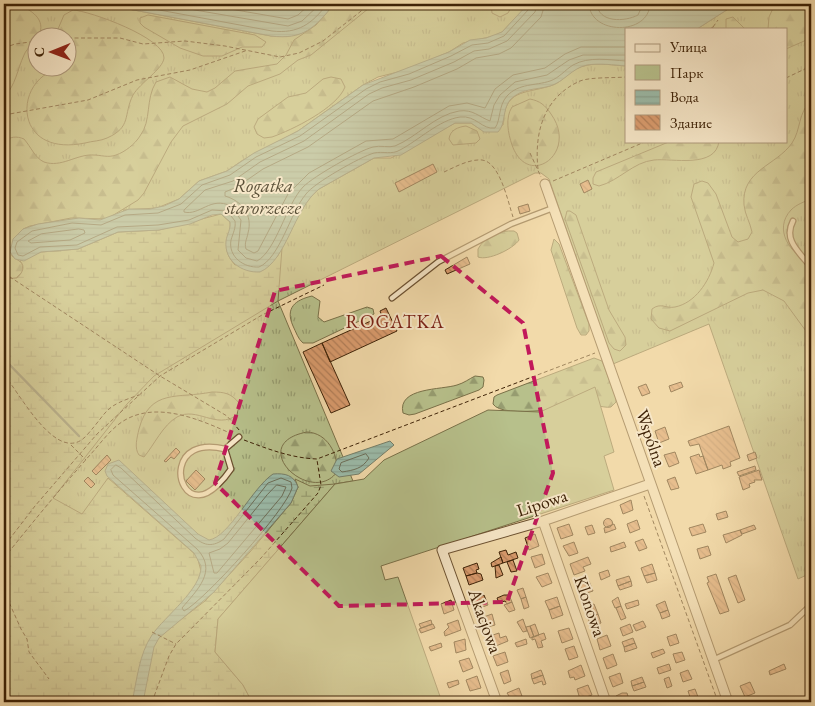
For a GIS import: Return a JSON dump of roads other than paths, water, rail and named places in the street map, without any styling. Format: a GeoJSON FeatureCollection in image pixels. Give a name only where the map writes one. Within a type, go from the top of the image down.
{"type":"FeatureCollection","features":[{"type":"Feature","properties":{"kind":"street","name":"Wspólna"},"geometry":{"type":"LineString","coordinates":[[545,184],[603,350],[645,486],[728,702]]}},
{"type":"Feature","properties":{"kind":"street","name":"Lipowa"},"geometry":{"type":"LineString","coordinates":[[442,550],[543,521],[645,486]]}},
{"type":"Feature","properties":{"kind":"street","name":"Klonowa"},"geometry":{"type":"LineString","coordinates":[[543,521],[606,702]]}},
{"type":"Feature","properties":{"kind":"street","name":"Akacjowa"},"geometry":{"type":"LineString","coordinates":[[442,550],[497,702]]}},
{"type":"Feature","properties":{"kind":"lane"},"geometry":{"type":"LineString","coordinates":[[392,298],[438,262],[515,222],[553,208]]}},
{"type":"Feature","properties":{"kind":"lane"},"geometry":{"type":"LineString","coordinates":[[793,221],[788,231],[789,238],[811,267]]}},
{"type":"Feature","properties":{"kind":"lane"},"geometry":{"type":"LineString","coordinates":[[225,448],[239,437]]}},
{"type":"Feature","properties":{"kind":"lane"},"geometry":{"type":"LineString","coordinates":[[216,446],[225,448],[231,469],[219,484],[202,495],[196,495],[187,490],[181,474],[181,461],[186,454],[196,449],[216,446]]}},
{"type":"Feature","properties":{"kind":"lane"},"geometry":{"type":"LineString","coordinates":[[712,660],[790,625],[811,605]]}},
{"type":"Feature","properties":{"kind":"water"},"geometry":{"type":"Polygon","coordinates":[[[102,4],[334,4],[314,26],[300,34],[282,37],[102,4]]]}},
{"type":"Feature","properties":{"kind":"water","name":"Rogatka starorzecze"},"geometry":{"type":"Polygon","coordinates":[[[528,4],[601,4],[622,9],[635,4],[736,4],[699,28],[625,28],[625,66],[587,65],[577,69],[555,84],[519,93],[510,100],[498,132],[484,132],[471,123],[455,123],[401,155],[374,158],[319,189],[310,198],[277,257],[260,272],[241,268],[231,260],[226,248],[230,222],[221,214],[212,215],[190,224],[159,230],[118,232],[78,249],[41,252],[24,261],[15,259],[10,252],[13,239],[23,229],[38,224],[79,218],[100,220],[129,209],[150,209],[164,206],[179,199],[199,181],[227,171],[254,153],[298,131],[363,85],[449,52],[470,40],[486,38],[502,32],[528,4]]]}},
{"type":"Feature","properties":{"kind":"water"},"geometry":{"type":"Polygon","coordinates":[[[390,441],[394,445],[359,474],[339,477],[331,471],[337,459],[390,441]]]}},
{"type":"Feature","properties":{"kind":"water"},"geometry":{"type":"Polygon","coordinates":[[[119,460],[198,534],[209,540],[217,537],[233,521],[257,490],[273,474],[291,477],[298,487],[291,503],[214,592],[159,638],[154,647],[143,702],[132,702],[144,650],[152,635],[196,584],[201,566],[194,553],[107,476],[105,471],[108,464],[119,460]]]}},
{"type":"Feature","properties":{"kind":"waterway"},"geometry":{"type":"LineString","coordinates":[[4,359],[79,436]]}},
{"type":"Feature","properties":{"kind":"district","name":"ROGATKA"},"geometry":{"type":"Point","coordinates":[395,321]}}]}
